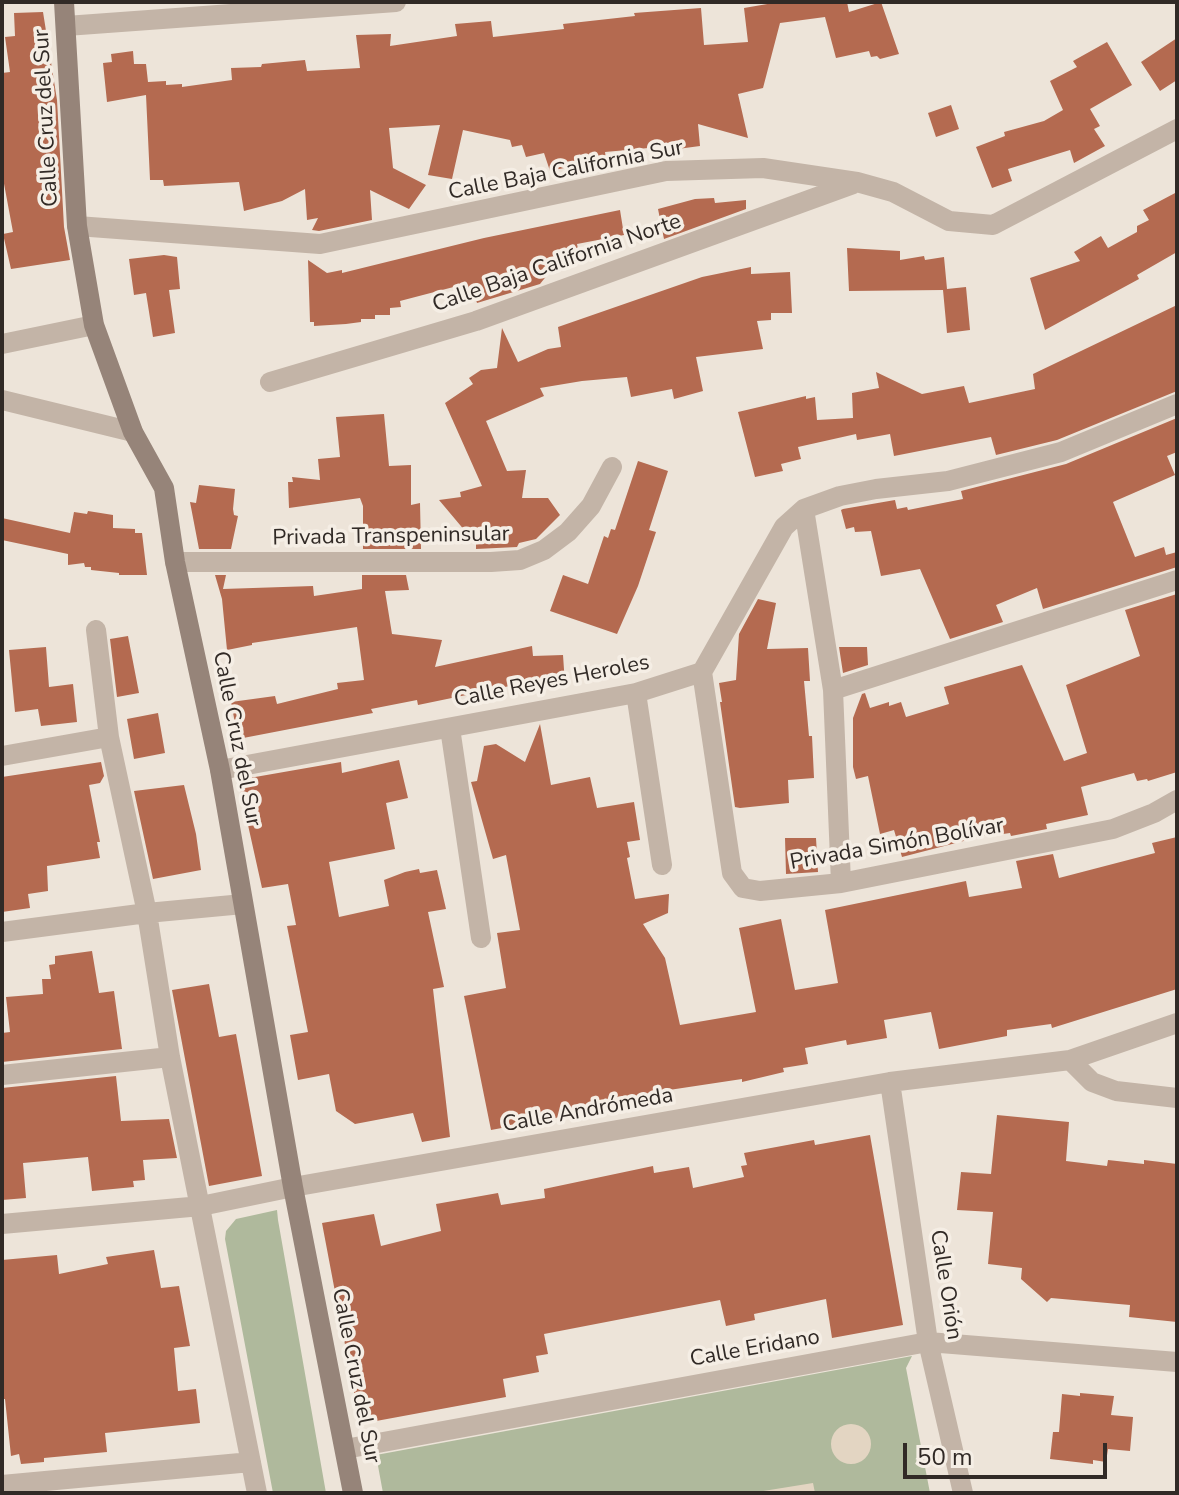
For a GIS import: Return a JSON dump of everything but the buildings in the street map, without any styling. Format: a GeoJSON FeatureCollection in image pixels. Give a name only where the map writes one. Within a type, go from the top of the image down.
{"type":"FeatureCollection","features":[{"type":"Feature","properties":{"kind":"street","name":"Calle Cruz del Sur"},"geometry":{"type":"LineString","coordinates":[[64,2],[77,226],[94,325],[133,432],[164,488],[175,562],[220,770],[293,1187],[353,1493]]}},
{"type":"Feature","properties":{"kind":"street"},"geometry":{"type":"LineString","coordinates":[[66,26],[396,2]]}},
{"type":"Feature","properties":{"kind":"street","name":"Calle Baja California Sur"},"geometry":{"type":"LineString","coordinates":[[77,226],[320,244],[666,171],[763,168],[857,182],[893,192],[949,221],[993,225],[1177,129]]}},
{"type":"Feature","properties":{"kind":"street","name":"Calle Baja California Norte"},"geometry":{"type":"LineString","coordinates":[[270,382],[476,321],[857,182]]}},
{"type":"Feature","properties":{"kind":"street"},"geometry":{"type":"LineString","coordinates":[[2,344],[94,325]]}},
{"type":"Feature","properties":{"kind":"street"},"geometry":{"type":"LineString","coordinates":[[2,400],[133,432]]}},
{"type":"Feature","properties":{"kind":"street"},"geometry":{"type":"LineString","coordinates":[[702,672],[784,527],[804,509],[840,496],[948,481],[1061,452],[1177,404]]}},
{"type":"Feature","properties":{"kind":"street","name":"Privada Transpeninsular"},"geometry":{"type":"LineString","coordinates":[[175,562],[520,560],[544,550],[568,532],[591,506],[612,467]]}},
{"type":"Feature","properties":{"kind":"street"},"geometry":{"type":"LineString","coordinates":[[804,509],[833,690],[841,883]]}},
{"type":"Feature","properties":{"kind":"street"},"geometry":{"type":"LineString","coordinates":[[833,690],[1177,580]]}},
{"type":"Feature","properties":{"kind":"street"},"geometry":{"type":"LineString","coordinates":[[96,630],[109,737],[147,913],[170,1057],[257,1493]]}},
{"type":"Feature","properties":{"kind":"street","name":"Calle Reyes Heroles"},"geometry":{"type":"LineString","coordinates":[[220,770],[636,693],[702,672]]}},
{"type":"Feature","properties":{"kind":"street","name":"Privada Simón Bolívar"},"geometry":{"type":"LineString","coordinates":[[702,672],[732,873],[743,888],[760,891],[841,883],[1113,829],[1177,800]]}},
{"type":"Feature","properties":{"kind":"street"},"geometry":{"type":"LineString","coordinates":[[636,693],[662,865]]}},
{"type":"Feature","properties":{"kind":"street"},"geometry":{"type":"LineString","coordinates":[[450,728],[481,938]]}},
{"type":"Feature","properties":{"kind":"street"},"geometry":{"type":"LineString","coordinates":[[2,756],[109,737]]}},
{"type":"Feature","properties":{"kind":"street"},"geometry":{"type":"LineString","coordinates":[[2,932],[243,904]]}},
{"type":"Feature","properties":{"kind":"street","name":"Calle Andrómeda"},"geometry":{"type":"LineString","coordinates":[[2,1224],[201,1206],[293,1187],[890,1082],[1070,1060],[1177,1023]]}},
{"type":"Feature","properties":{"kind":"street"},"geometry":{"type":"LineString","coordinates":[[2,1075],[170,1057]]}},
{"type":"Feature","properties":{"kind":"street"},"geometry":{"type":"LineString","coordinates":[[1070,1060],[1092,1082],[1116,1091],[1177,1098]]}},
{"type":"Feature","properties":{"kind":"street","name":"Calle Orión"},"geometry":{"type":"LineString","coordinates":[[890,1082],[928,1342],[963,1493]]}},
{"type":"Feature","properties":{"kind":"street","name":"Calle Eridano"},"geometry":{"type":"LineString","coordinates":[[345,1449],[928,1342],[1177,1362]]}},
{"type":"Feature","properties":{"kind":"street"},"geometry":{"type":"LineString","coordinates":[[2,1485],[251,1462]]}},
{"type":"Feature","properties":{"kind":"green space"},"geometry":{"type":"Polygon","coordinates":[[[277,1210],[326,1493],[273,1493],[225,1239],[226,1231],[236,1219],[277,1210]]]}},
{"type":"Feature","properties":{"kind":"green space"},"geometry":{"type":"Polygon","coordinates":[[[912,1356],[906,1368],[930,1493],[383,1493],[376,1455],[912,1356]]]}},
{"type":"Feature","properties":{"kind":"shaded area"},"geometry":{"type":"Polygon","coordinates":[[[851,1424],[865,1430],[871,1444],[865,1458],[851,1464],[837,1458],[831,1444],[837,1430],[851,1424]]]}},
{"type":"Feature","properties":{"kind":"shaded area"},"geometry":{"type":"Polygon","coordinates":[[[813,1483],[815,1493],[751,1493],[813,1483]]]}}]}
